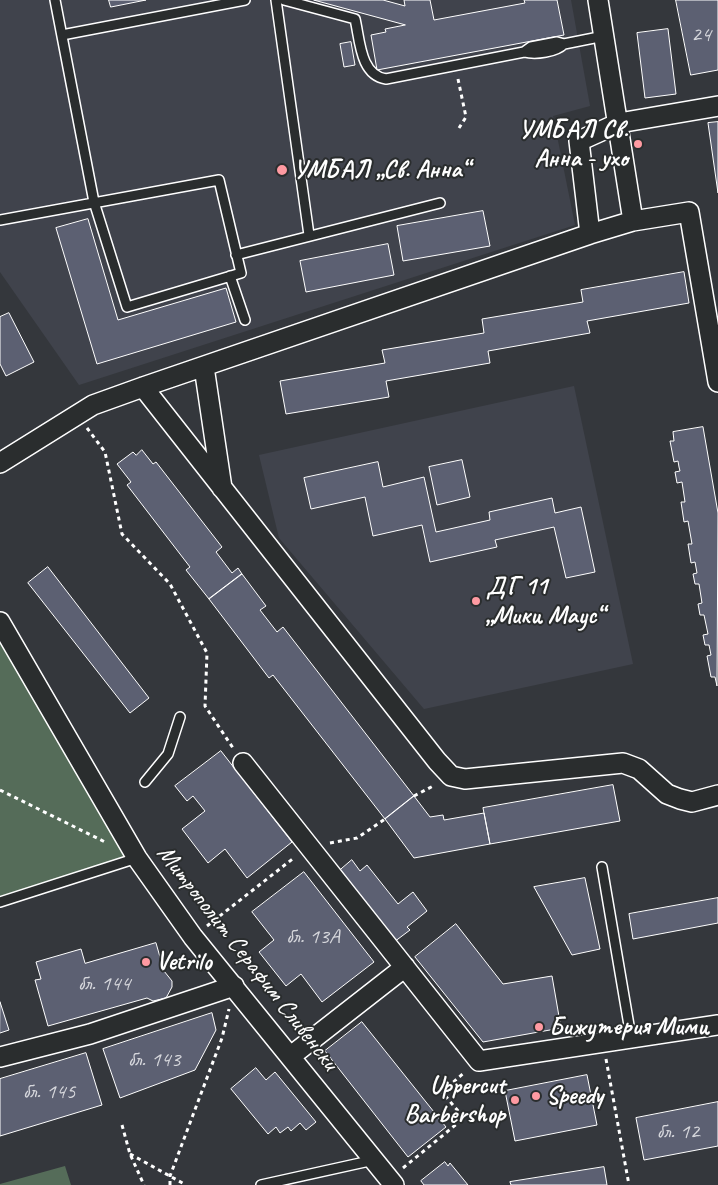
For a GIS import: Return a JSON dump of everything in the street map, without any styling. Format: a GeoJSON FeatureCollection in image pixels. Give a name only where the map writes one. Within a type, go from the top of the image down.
{"type":"FeatureCollection","features":[{"type":"Feature","properties":{"kind":"street"},"geometry":{"type":"LineString","coordinates":[[598,0],[619,123],[632,222]]}},
{"type":"Feature","properties":{"kind":"street"},"geometry":{"type":"LineString","coordinates":[[590,234],[579,141],[619,123],[718,106]]}},
{"type":"Feature","properties":{"kind":"street"},"geometry":{"type":"LineString","coordinates":[[0,463],[93,406],[143,387],[590,234],[632,222],[689,212],[718,382]]}},
{"type":"Feature","properties":{"kind":"street"},"geometry":{"type":"LineString","coordinates":[[204,366],[222,489]]}},
{"type":"Feature","properties":{"kind":"street"},"geometry":{"type":"LineString","coordinates":[[143,387],[437,761],[451,776],[465,780],[623,763],[639,769],[667,794],[680,800],[692,802],[718,795]]}},
{"type":"Feature","properties":{"kind":"street","name":"Митрополит Серафим Сливенски"},"geometry":{"type":"LineString","coordinates":[[0,622],[137,858],[193,937],[292,1056],[394,1185]]}},
{"type":"Feature","properties":{"kind":"street"},"geometry":{"type":"LineString","coordinates":[[243,763],[479,1061],[718,1025]]}},
{"type":"Feature","properties":{"kind":"street"},"geometry":{"type":"LineString","coordinates":[[292,1056],[406,967]]}},
{"type":"Feature","properties":{"kind":"street"},"geometry":{"type":"LineString","coordinates":[[0,1058],[90,1034],[234,986]]}},
{"type":"Feature","properties":{"kind":"lane"},"geometry":{"type":"LineString","coordinates":[[0,220],[94,202],[219,180],[241,273],[127,307],[94,202],[55,0]]}},
{"type":"Feature","properties":{"kind":"lane"},"geometry":{"type":"LineString","coordinates":[[62,35],[245,0]]}},
{"type":"Feature","properties":{"kind":"lane"},"geometry":{"type":"LineString","coordinates":[[276,0],[309,235]]}},
{"type":"Feature","properties":{"kind":"lane"},"geometry":{"type":"LineString","coordinates":[[284,0],[355,15],[366,67],[378,78],[386,79],[524,52],[531,47],[557,42],[564,44],[604,36]]}},
{"type":"Feature","properties":{"kind":"lane"},"geometry":{"type":"LineString","coordinates":[[236,254],[440,203]]}},
{"type":"Feature","properties":{"kind":"lane"},"geometry":{"type":"LineString","coordinates":[[230,276],[245,320]]}},
{"type":"Feature","properties":{"kind":"lane"},"geometry":{"type":"LineString","coordinates":[[145,782],[168,754],[180,717]]}},
{"type":"Feature","properties":{"kind":"lane"},"geometry":{"type":"LineString","coordinates":[[0,902],[137,858]]}},
{"type":"Feature","properties":{"kind":"lane"},"geometry":{"type":"LineString","coordinates":[[602,867],[631,1037]]}},
{"type":"Feature","properties":{"kind":"lane"},"geometry":{"type":"LineString","coordinates":[[261,1185],[374,1160]]}},
{"type":"Feature","properties":{"kind":"path"},"geometry":{"type":"LineString","coordinates":[[455,66],[466,117],[459,128]]}},
{"type":"Feature","properties":{"kind":"path"},"geometry":{"type":"LineString","coordinates":[[78,416],[105,452],[122,534],[170,584],[207,653],[205,706],[243,763]]}},
{"type":"Feature","properties":{"kind":"path"},"geometry":{"type":"LineString","coordinates":[[0,790],[137,858]]}},
{"type":"Feature","properties":{"kind":"path"},"geometry":{"type":"LineString","coordinates":[[193,937],[310,846],[357,838],[385,819]]}},
{"type":"Feature","properties":{"kind":"path"},"geometry":{"type":"LineString","coordinates":[[170,1185],[170,1176],[222,1038],[234,986]]}},
{"type":"Feature","properties":{"kind":"path"},"geometry":{"type":"LineString","coordinates":[[603,1041],[629,1185]]}},
{"type":"Feature","properties":{"kind":"path"},"geometry":{"type":"LineString","coordinates":[[408,1164],[464,1118],[442,1092],[465,1072]]}},
{"type":"Feature","properties":{"kind":"path"},"geometry":{"type":"LineString","coordinates":[[122,1125],[130,1154],[144,1185]]}},
{"type":"Feature","properties":{"kind":"path"},"geometry":{"type":"LineString","coordinates":[[130,1154],[186,1185]]}},
{"type":"Feature","properties":{"kind":"shaded area","name":"УМБАЛ „Св. Анна“"},"geometry":{"type":"Polygon","coordinates":[[[0,0],[571,0],[590,106],[553,116],[575,225],[79,385],[0,272],[0,0]]]}},
{"type":"Feature","properties":{"kind":"shaded area","name":"ДГ 11 „Мики Маус“"},"geometry":{"type":"Polygon","coordinates":[[[574,386],[633,664],[424,709],[279,538],[259,455],[574,386]]]}},
{"type":"Feature","properties":{"kind":"green space"},"geometry":{"type":"Polygon","coordinates":[[[0,622],[137,858],[0,902],[0,622]]]}},
{"type":"Feature","properties":{"kind":"green space"},"geometry":{"type":"Polygon","coordinates":[[[65,1166],[71,1185],[0,1185],[0,1184],[65,1166]]]}},
{"type":"Feature","properties":{"kind":"building"},"geometry":{"type":"Polygon","coordinates":[[[109,0],[146,0],[111,7],[109,0]]]}},
{"type":"Feature","properties":{"kind":"building"},"geometry":{"type":"Polygon","coordinates":[[[314,0],[383,0],[405,6],[404,0],[430,0],[434,20],[525,3],[524,0],[557,0],[564,35],[377,70],[371,35],[386,32],[385,29],[405,25],[314,0]]]}},
{"type":"Feature","properties":{"kind":"building"},"geometry":{"type":"Polygon","coordinates":[[[676,0],[718,0],[718,70],[691,75],[676,0]]]}},
{"type":"Feature","properties":{"kind":"building"},"geometry":{"type":"Polygon","coordinates":[[[668,29],[676,94],[645,98],[637,33],[668,29]]]}},
{"type":"Feature","properties":{"kind":"building"},"geometry":{"type":"Polygon","coordinates":[[[351,42],[355,65],[344,67],[340,44],[351,42]]]}},
{"type":"Feature","properties":{"kind":"building"},"geometry":{"type":"Polygon","coordinates":[[[718,122],[718,193],[708,123],[718,122]]]}},
{"type":"Feature","properties":{"kind":"building"},"geometry":{"type":"Polygon","coordinates":[[[483,211],[490,246],[403,261],[397,226],[483,211]]]}},
{"type":"Feature","properties":{"kind":"building"},"geometry":{"type":"Polygon","coordinates":[[[88,219],[118,320],[226,288],[236,322],[97,364],[56,228],[88,219]]]}},
{"type":"Feature","properties":{"kind":"building"},"geometry":{"type":"Polygon","coordinates":[[[388,244],[394,275],[306,292],[300,261],[388,244]]]}},
{"type":"Feature","properties":{"kind":"building"},"geometry":{"type":"Polygon","coordinates":[[[684,272],[689,303],[587,321],[590,333],[488,351],[490,363],[386,381],[389,397],[286,414],[280,381],[385,363],[382,350],[484,333],[482,319],[583,302],[581,290],[684,272]]]}},
{"type":"Feature","properties":{"kind":"building"},"geometry":{"type":"Polygon","coordinates":[[[9,313],[34,362],[6,376],[0,364],[0,317],[9,313]]]}},
{"type":"Feature","properties":{"kind":"building"},"geometry":{"type":"Polygon","coordinates":[[[703,427],[718,513],[717,686],[715,677],[711,677],[707,656],[711,655],[709,645],[705,645],[703,635],[708,634],[704,615],[700,615],[698,604],[702,603],[699,584],[695,584],[693,574],[697,573],[695,562],[691,563],[688,544],[692,544],[688,521],[684,522],[681,502],[685,502],[682,482],[677,483],[675,472],[680,471],[678,461],[674,462],[670,441],[674,441],[673,432],[703,427]]]}},
{"type":"Feature","properties":{"kind":"building"},"geometry":{"type":"Polygon","coordinates":[[[142,450],[153,464],[156,462],[222,547],[216,552],[232,573],[238,568],[242,574],[209,599],[186,570],[190,567],[127,485],[131,482],[117,464],[133,452],[136,455],[142,450]]]}},
{"type":"Feature","properties":{"kind":"building"},"geometry":{"type":"Polygon","coordinates":[[[462,460],[470,497],[437,505],[429,467],[462,460]]]}},
{"type":"Feature","properties":{"kind":"building"},"geometry":{"type":"Polygon","coordinates":[[[378,462],[383,487],[424,477],[436,532],[490,520],[489,512],[552,498],[555,513],[581,507],[595,572],[566,578],[554,527],[495,540],[497,547],[430,562],[422,525],[373,536],[365,497],[311,509],[304,478],[378,462]]]}},
{"type":"Feature","properties":{"kind":"building"},"geometry":{"type":"Polygon","coordinates":[[[48,567],[149,698],[130,713],[28,583],[48,567]]]}},
{"type":"Feature","properties":{"kind":"building"},"geometry":{"type":"Polygon","coordinates":[[[242,574],[266,606],[260,610],[277,632],[283,627],[414,796],[385,819],[273,675],[269,678],[209,599],[242,574]]]}},
{"type":"Feature","properties":{"kind":"building"},"geometry":{"type":"Polygon","coordinates":[[[221,751],[292,842],[247,878],[225,849],[208,863],[182,829],[205,811],[193,796],[187,801],[175,786],[221,751]]]}},
{"type":"Feature","properties":{"kind":"building"},"geometry":{"type":"Polygon","coordinates":[[[613,785],[620,821],[490,844],[483,808],[613,785]]]}},
{"type":"Feature","properties":{"kind":"building"},"geometry":{"type":"Polygon","coordinates":[[[414,796],[430,817],[443,815],[444,820],[484,813],[490,844],[414,858],[385,819],[414,796]]]}},
{"type":"Feature","properties":{"kind":"building"},"geometry":{"type":"Polygon","coordinates":[[[352,860],[360,871],[367,865],[398,904],[413,892],[427,911],[407,927],[410,930],[394,942],[338,872],[352,860]]]}},
{"type":"Feature","properties":{"kind":"building"},"geometry":{"type":"Polygon","coordinates":[[[304,872],[374,962],[322,1002],[301,974],[286,986],[259,952],[274,940],[252,912],[304,872]]]}},
{"type":"Feature","properties":{"kind":"building"},"geometry":{"type":"Polygon","coordinates":[[[585,878],[600,949],[572,955],[534,887],[585,878]]]}},
{"type":"Feature","properties":{"kind":"building"},"geometry":{"type":"Polygon","coordinates":[[[718,898],[718,923],[633,939],[629,914],[718,898]]]}},
{"type":"Feature","properties":{"kind":"building"},"geometry":{"type":"Polygon","coordinates":[[[456,924],[503,984],[552,976],[561,1028],[483,1042],[415,957],[456,924]]]}},
{"type":"Feature","properties":{"kind":"building"},"geometry":{"type":"Polygon","coordinates":[[[156,943],[164,971],[172,981],[172,987],[166,998],[153,1001],[147,998],[48,1026],[35,980],[41,979],[36,962],[81,949],[85,963],[156,943]]]}},
{"type":"Feature","properties":{"kind":"building"},"geometry":{"type":"Polygon","coordinates":[[[0,1002],[9,1030],[0,1033],[0,1002]]]}},
{"type":"Feature","properties":{"kind":"building"},"geometry":{"type":"Polygon","coordinates":[[[212,1013],[216,1030],[195,1070],[120,1098],[103,1049],[212,1013]]]}},
{"type":"Feature","properties":{"kind":"building"},"geometry":{"type":"Polygon","coordinates":[[[362,1022],[446,1127],[408,1157],[325,1051],[362,1022]]]}},
{"type":"Feature","properties":{"kind":"building"},"geometry":{"type":"Polygon","coordinates":[[[86,1053],[102,1105],[0,1136],[0,1079],[86,1053]]]}},
{"type":"Feature","properties":{"kind":"building"},"geometry":{"type":"Polygon","coordinates":[[[256,1068],[266,1080],[275,1072],[316,1122],[306,1130],[300,1123],[291,1131],[288,1127],[280,1133],[276,1127],[268,1134],[231,1089],[256,1068]]]}},
{"type":"Feature","properties":{"kind":"building"},"geometry":{"type":"Polygon","coordinates":[[[587,1075],[597,1125],[515,1141],[505,1091],[587,1075]]]}},
{"type":"Feature","properties":{"kind":"building"},"geometry":{"type":"Polygon","coordinates":[[[718,1102],[718,1146],[644,1160],[636,1118],[718,1102]]]}},
{"type":"Feature","properties":{"kind":"building"},"geometry":{"type":"Polygon","coordinates":[[[445,1162],[448,1166],[450,1163],[468,1185],[424,1185],[421,1181],[445,1162]]]}},
{"type":"Feature","properties":{"kind":"building"},"geometry":{"type":"Polygon","coordinates":[[[604,1167],[607,1185],[511,1185],[510,1182],[604,1167]]]}},
{"type":"Feature","properties":{"kind":"place","name":"УМБАЛ Св. Анна - ухо"},"geometry":{"type":"Point","coordinates":[638,144]}},
{"type":"Feature","properties":{"kind":"place","name":"УМБАЛ „Св. Анна“"},"geometry":{"type":"Point","coordinates":[282,170]}},
{"type":"Feature","properties":{"kind":"place","name":"ДГ 11 „Мики Маус“"},"geometry":{"type":"Point","coordinates":[476,601]}},
{"type":"Feature","properties":{"kind":"place","name":"Vetrilo"},"geometry":{"type":"Point","coordinates":[146,962]}},
{"type":"Feature","properties":{"kind":"place","name":"Бижутерия Мими"},"geometry":{"type":"Point","coordinates":[539,1027]}},
{"type":"Feature","properties":{"kind":"place","name":"Speedy"},"geometry":{"type":"Point","coordinates":[536,1096]}},
{"type":"Feature","properties":{"kind":"place","name":"Uppercut Barbershop"},"geometry":{"type":"Point","coordinates":[515,1100]}}]}
